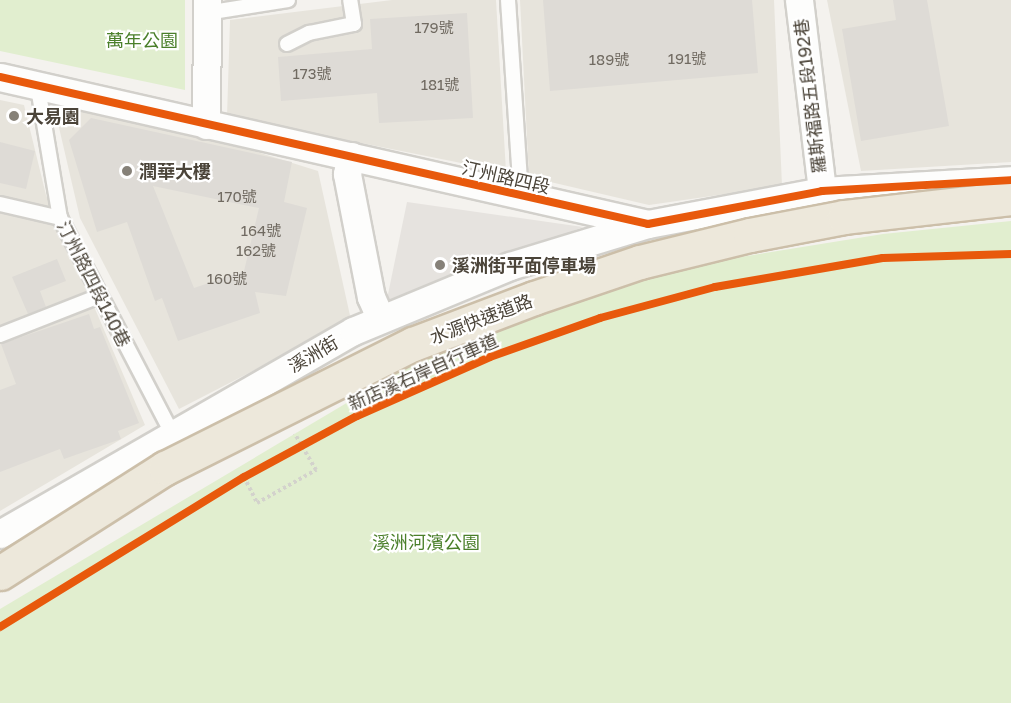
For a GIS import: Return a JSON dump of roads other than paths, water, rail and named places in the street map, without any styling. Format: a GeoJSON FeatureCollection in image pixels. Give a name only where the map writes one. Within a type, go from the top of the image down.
{"type":"FeatureCollection","features":[{"type":"Feature","properties":{"kind":"highway","name":"水源快速道路"},"geometry":{"type":"LineString","coordinates":[[0,568],[198,447],[479,316],[590,276],[730,237],[820,218],[1011,197]]}},
{"type":"Feature","properties":{"kind":"highway","name":"水源快速道路"},"geometry":{"type":"LineString","coordinates":[[0,573],[165,468],[413,344],[523,303],[640,262],[750,235],[844,217],[1011,197]]}},
{"type":"Feature","properties":{"kind":"street","name":"羅斯福路五段192巷"},"geometry":{"type":"LineString","coordinates":[[799,0],[822,191]]}},
{"type":"Feature","properties":{"kind":"street"},"geometry":{"type":"LineString","coordinates":[[206,125],[207,7]]}},
{"type":"Feature","properties":{"kind":"street","name":"汀州路四段"},"geometry":{"type":"LineString","coordinates":[[0,77],[648,224],[822,191],[1011,180]]}},
{"type":"Feature","properties":{"kind":"street"},"geometry":{"type":"LineString","coordinates":[[351,156],[347,174],[371,297],[381,319]]}},
{"type":"Feature","properties":{"kind":"street","name":"溪洲街"},"geometry":{"type":"LineString","coordinates":[[0,534],[381,319],[510,266],[648,224]]}},
{"type":"Feature","properties":{"kind":"lane"},"geometry":{"type":"LineString","coordinates":[[207,7],[288,0]]}},
{"type":"Feature","properties":{"kind":"lane"},"geometry":{"type":"LineString","coordinates":[[286,44],[309,33],[354,24],[350,0]]}},
{"type":"Feature","properties":{"kind":"lane"},"geometry":{"type":"LineString","coordinates":[[508,0],[521,196]]}},
{"type":"Feature","properties":{"kind":"lane","name":"汀州路四段140巷"},"geometry":{"type":"LineString","coordinates":[[38,87],[60,218],[173,435]]}},
{"type":"Feature","properties":{"kind":"lane"},"geometry":{"type":"LineString","coordinates":[[0,204],[60,218]]}},
{"type":"Feature","properties":{"kind":"lane"},"geometry":{"type":"LineString","coordinates":[[0,335],[99,296]]}},
{"type":"Feature","properties":{"kind":"place","name":"大易園"},"geometry":{"type":"Point","coordinates":[14,116]}},
{"type":"Feature","properties":{"kind":"place","name":"潤華大樓"},"geometry":{"type":"Point","coordinates":[127,171]}},
{"type":"Feature","properties":{"kind":"place","name":"溪洲街平面停車場"},"geometry":{"type":"Point","coordinates":[440,265]}},
{"type":"Feature","properties":{"kind":"park label","name":"萬年公園"},"geometry":{"type":"Point","coordinates":[142,40]}},
{"type":"Feature","properties":{"kind":"park label","name":"溪洲河濱公園"},"geometry":{"type":"Point","coordinates":[426,542]}}]}
